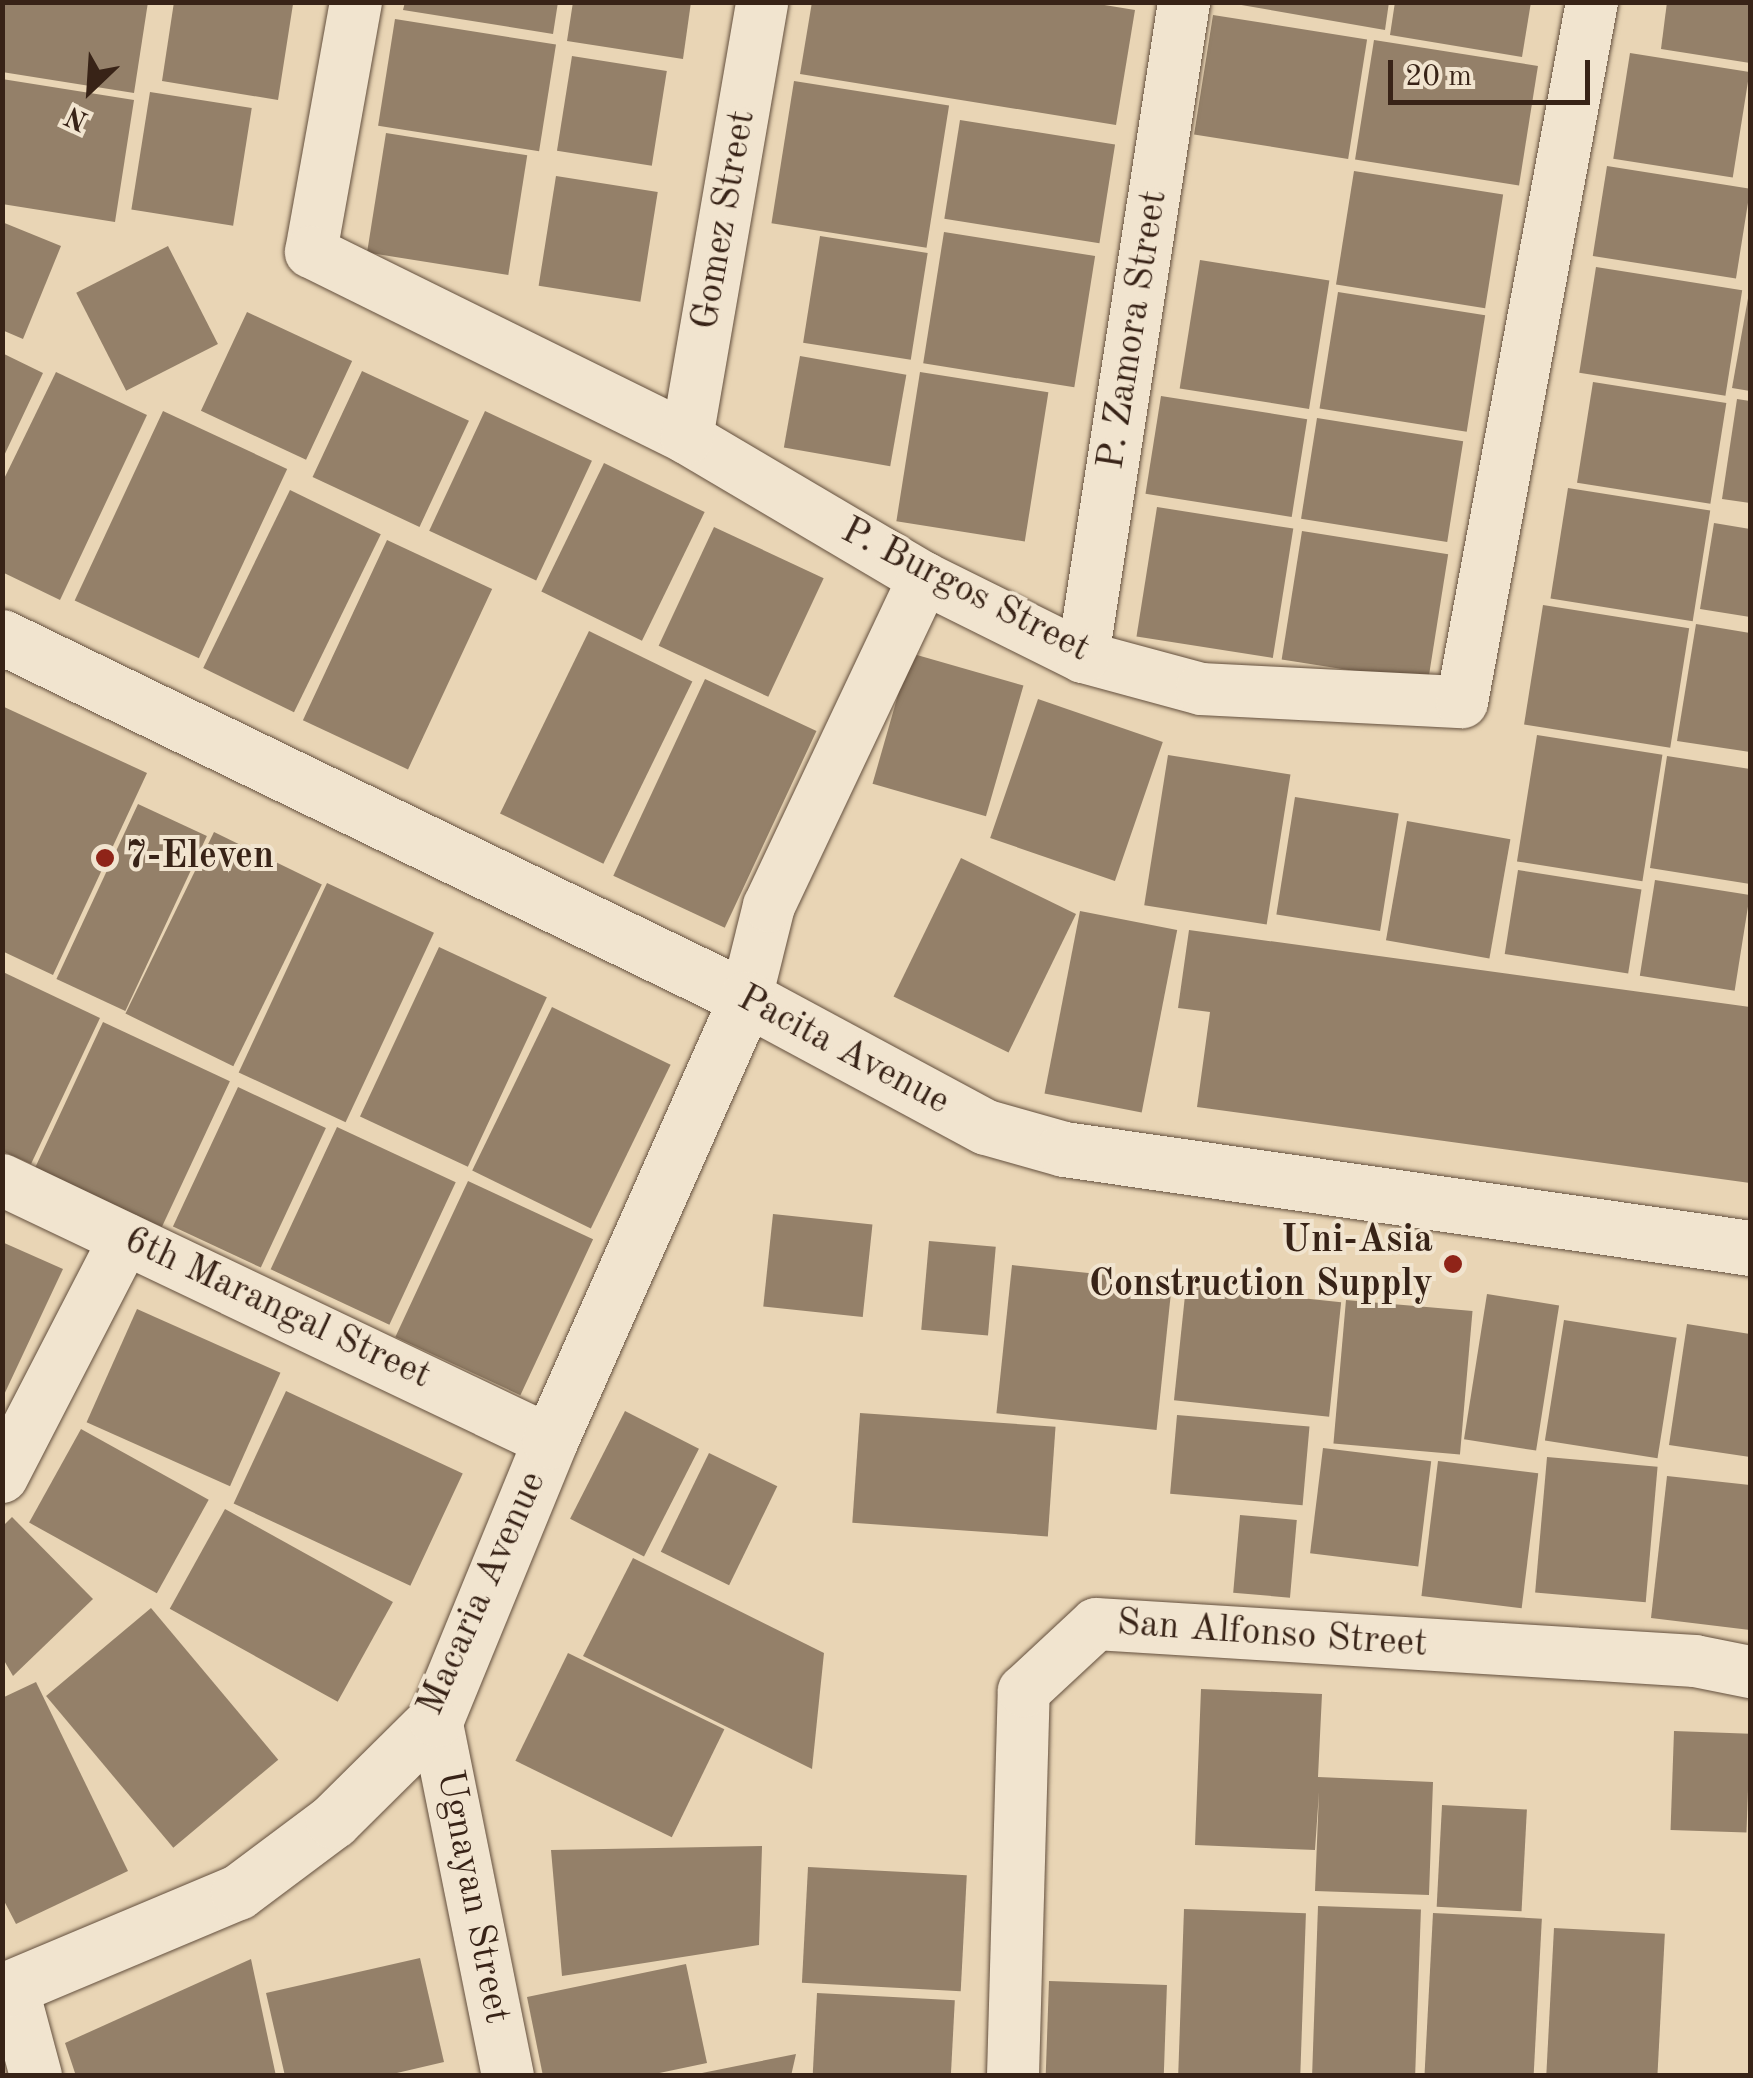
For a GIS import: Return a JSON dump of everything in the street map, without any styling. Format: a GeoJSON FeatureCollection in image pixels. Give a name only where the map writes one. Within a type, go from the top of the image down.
{"type":"FeatureCollection","features":[{"type":"Feature","properties":{"kind":"main road","name":"Pacita Avenue"},"geometry":{"type":"LineString","coordinates":[[2,636],[746,998],[986,1127],[1064,1149],[1750,1248]]}},
{"type":"Feature","properties":{"kind":"main road","name":"Macaria Avenue"},"geometry":{"type":"LineString","coordinates":[[8,1991],[238,1892],[333,1820],[436,1719],[550,1441],[746,998]]}},
{"type":"Feature","properties":{"kind":"street","name":"P. Burgos Street"},"geometry":{"type":"LineString","coordinates":[[356,2],[311,252],[688,438],[924,578],[1083,657],[1202,689],[1462,702],[1592,2]]}},
{"type":"Feature","properties":{"kind":"street","name":"Gomez Street"},"geometry":{"type":"LineString","coordinates":[[688,438],[762,2]]}},
{"type":"Feature","properties":{"kind":"street","name":"P. Zamora Street"},"geometry":{"type":"LineString","coordinates":[[1083,657],[1184,2]]}},
{"type":"Feature","properties":{"kind":"street"},"geometry":{"type":"LineString","coordinates":[[746,998],[769,906],[924,578]]}},
{"type":"Feature","properties":{"kind":"street","name":"6th Marangal Street"},"geometry":{"type":"LineString","coordinates":[[2,1180],[550,1441]]}},
{"type":"Feature","properties":{"kind":"street"},"geometry":{"type":"LineString","coordinates":[[2,1477],[125,1239]]}},
{"type":"Feature","properties":{"kind":"street","name":"San Alfonso Street"},"geometry":{"type":"LineString","coordinates":[[1013,2076],[1024,1690],[1096,1624],[1695,1661],[1750,1672]]}},
{"type":"Feature","properties":{"kind":"street","name":"Ugnayan Street"},"geometry":{"type":"LineString","coordinates":[[436,1719],[508,2076]]}},
{"type":"Feature","properties":{"kind":"street"},"geometry":{"type":"LineString","coordinates":[[8,1991],[36,2076]]}},
{"type":"Feature","properties":{"kind":"building"},"geometry":{"type":"Polygon","coordinates":[[[2,2],[148,2],[134,93],[2,72],[2,2]]]}},
{"type":"Feature","properties":{"kind":"building"},"geometry":{"type":"Polygon","coordinates":[[[174,2],[293,4],[278,100],[162,81],[174,2]]]}},
{"type":"Feature","properties":{"kind":"building"},"geometry":{"type":"Polygon","coordinates":[[[405,2],[558,2],[553,34],[403,10],[405,2]]]}},
{"type":"Feature","properties":{"kind":"building"},"geometry":{"type":"Polygon","coordinates":[[[573,2],[691,2],[683,59],[567,41],[573,2]]]}},
{"type":"Feature","properties":{"kind":"building"},"geometry":{"type":"Polygon","coordinates":[[[812,2],[1086,2],[1135,10],[1116,125],[800,74],[812,2]]]}},
{"type":"Feature","properties":{"kind":"building"},"geometry":{"type":"Polygon","coordinates":[[[1224,2],[1389,2],[1385,30],[1224,2]]]}},
{"type":"Feature","properties":{"kind":"building"},"geometry":{"type":"Polygon","coordinates":[[[1395,2],[1531,2],[1522,57],[1390,35],[1395,2]]]}},
{"type":"Feature","properties":{"kind":"building"},"geometry":{"type":"Polygon","coordinates":[[[1667,2],[1750,2],[1750,63],[1661,49],[1667,2]]]}},
{"type":"Feature","properties":{"kind":"building"},"geometry":{"type":"Polygon","coordinates":[[[1213,15],[1367,39],[1348,159],[1194,135],[1213,15]]]}},
{"type":"Feature","properties":{"kind":"building"},"geometry":{"type":"Polygon","coordinates":[[[395,19],[556,44],[539,151],[378,126],[395,19]]]}},
{"type":"Feature","properties":{"kind":"building"},"geometry":{"type":"Polygon","coordinates":[[[1374,40],[1538,66],[1519,185],[1355,160],[1374,40]]]}},
{"type":"Feature","properties":{"kind":"building"},"geometry":{"type":"Polygon","coordinates":[[[1630,53],[1750,72],[1733,178],[1613,159],[1630,53]]]}},
{"type":"Feature","properties":{"kind":"building"},"geometry":{"type":"Polygon","coordinates":[[[572,56],[667,71],[652,166],[557,151],[572,56]]]}},
{"type":"Feature","properties":{"kind":"building"},"geometry":{"type":"Polygon","coordinates":[[[2,79],[134,100],[115,222],[2,204],[2,79]]]}},
{"type":"Feature","properties":{"kind":"building"},"geometry":{"type":"Polygon","coordinates":[[[794,81],[949,106],[927,248],[771,223],[794,81]]]}},
{"type":"Feature","properties":{"kind":"building"},"geometry":{"type":"Polygon","coordinates":[[[150,92],[252,108],[233,226],[131,210],[150,92]]]}},
{"type":"Feature","properties":{"kind":"building"},"geometry":{"type":"Polygon","coordinates":[[[960,120],[1115,145],[1099,243],[944,219],[960,120]]]}},
{"type":"Feature","properties":{"kind":"building"},"geometry":{"type":"Polygon","coordinates":[[[386,133],[527,155],[508,275],[367,253],[386,133]]]}},
{"type":"Feature","properties":{"kind":"building"},"geometry":{"type":"Polygon","coordinates":[[[1607,166],[1750,189],[1736,279],[1593,256],[1607,166]]]}},
{"type":"Feature","properties":{"kind":"building"},"geometry":{"type":"Polygon","coordinates":[[[1354,171],[1503,195],[1485,308],[1336,285],[1354,171]]]}},
{"type":"Feature","properties":{"kind":"building"},"geometry":{"type":"Polygon","coordinates":[[[556,176],[658,192],[640,302],[539,286],[556,176]]]}},
{"type":"Feature","properties":{"kind":"building"},"geometry":{"type":"Polygon","coordinates":[[[2,222],[61,246],[23,339],[2,330],[2,222]]]}},
{"type":"Feature","properties":{"kind":"building"},"geometry":{"type":"Polygon","coordinates":[[[944,232],[1095,256],[1074,387],[923,363],[944,232]]]}},
{"type":"Feature","properties":{"kind":"building"},"geometry":{"type":"Polygon","coordinates":[[[820,236],[928,253],[911,360],[803,343],[820,236]]]}},
{"type":"Feature","properties":{"kind":"building"},"geometry":{"type":"Polygon","coordinates":[[[168,246],[218,344],[126,391],[76,293],[168,246]]]}},
{"type":"Feature","properties":{"kind":"building"},"geometry":{"type":"Polygon","coordinates":[[[1200,260],[1329,280],[1309,409],[1180,388],[1200,260]]]}},
{"type":"Feature","properties":{"kind":"building"},"geometry":{"type":"Polygon","coordinates":[[[1596,267],[1742,290],[1725,396],[1579,373],[1596,267]]]}},
{"type":"Feature","properties":{"kind":"building"},"geometry":{"type":"Polygon","coordinates":[[[1750,287],[1750,391],[1732,388],[1750,287]]]}},
{"type":"Feature","properties":{"kind":"building"},"geometry":{"type":"Polygon","coordinates":[[[1338,292],[1485,315],[1467,432],[1320,409],[1338,292]]]}},
{"type":"Feature","properties":{"kind":"building"},"geometry":{"type":"Polygon","coordinates":[[[247,312],[352,361],[306,460],[201,411],[247,312]]]}},
{"type":"Feature","properties":{"kind":"building"},"geometry":{"type":"Polygon","coordinates":[[[2,353],[43,373],[2,460],[2,353]]]}},
{"type":"Feature","properties":{"kind":"building"},"geometry":{"type":"Polygon","coordinates":[[[800,356],[906,375],[890,466],[784,448],[800,356]]]}},
{"type":"Feature","properties":{"kind":"building"},"geometry":{"type":"Polygon","coordinates":[[[362,371],[469,421],[419,527],[313,477],[362,371]]]}},
{"type":"Feature","properties":{"kind":"building"},"geometry":{"type":"Polygon","coordinates":[[[56,372],[147,415],[60,600],[2,572],[2,483],[56,372]]]}},
{"type":"Feature","properties":{"kind":"building"},"geometry":{"type":"Polygon","coordinates":[[[920,372],[1048,392],[1025,541],[896,521],[920,372]]]}},
{"type":"Feature","properties":{"kind":"building"},"geometry":{"type":"Polygon","coordinates":[[[1593,382],[1726,403],[1710,504],[1577,483],[1593,382]]]}},
{"type":"Feature","properties":{"kind":"building"},"geometry":{"type":"Polygon","coordinates":[[[1161,396],[1307,419],[1292,517],[1146,494],[1161,396]]]}},
{"type":"Feature","properties":{"kind":"building"},"geometry":{"type":"Polygon","coordinates":[[[1737,399],[1750,401],[1750,503],[1722,499],[1737,399]]]}},
{"type":"Feature","properties":{"kind":"building"},"geometry":{"type":"Polygon","coordinates":[[[163,411],[287,469],[199,658],[75,600],[163,411]]]}},
{"type":"Feature","properties":{"kind":"building"},"geometry":{"type":"Polygon","coordinates":[[[485,411],[592,461],[536,581],[429,531],[485,411]]]}},
{"type":"Feature","properties":{"kind":"building"},"geometry":{"type":"Polygon","coordinates":[[[1317,418],[1463,441],[1447,542],[1301,519],[1317,418]]]}},
{"type":"Feature","properties":{"kind":"building"},"geometry":{"type":"Polygon","coordinates":[[[604,463],[705,512],[642,641],[541,592],[604,463]]]}},
{"type":"Feature","properties":{"kind":"building"},"geometry":{"type":"Polygon","coordinates":[[[1568,488],[1710,511],[1693,621],[1550,599],[1568,488]]]}},
{"type":"Feature","properties":{"kind":"building"},"geometry":{"type":"Polygon","coordinates":[[[290,490],[381,534],[294,712],[203,668],[290,490]]]}},
{"type":"Feature","properties":{"kind":"building"},"geometry":{"type":"Polygon","coordinates":[[[1157,507],[1293,529],[1273,658],[1137,636],[1157,507]]]}},
{"type":"Feature","properties":{"kind":"building"},"geometry":{"type":"Polygon","coordinates":[[[1714,523],[1750,529],[1750,617],[1700,609],[1714,523]]]}},
{"type":"Feature","properties":{"kind":"building"},"geometry":{"type":"Polygon","coordinates":[[[714,527],[824,578],[768,697],[659,646],[714,527]]]}},
{"type":"Feature","properties":{"kind":"building"},"geometry":{"type":"Polygon","coordinates":[[[1302,531],[1448,554],[1428,683],[1282,659],[1302,531]]]}},
{"type":"Feature","properties":{"kind":"building"},"geometry":{"type":"Polygon","coordinates":[[[387,540],[492,589],[408,769],[303,720],[387,540]]]}},
{"type":"Feature","properties":{"kind":"building"},"geometry":{"type":"Polygon","coordinates":[[[1543,605],[1689,628],[1670,748],[1524,725],[1543,605]]]}},
{"type":"Feature","properties":{"kind":"building"},"geometry":{"type":"Polygon","coordinates":[[[1696,624],[1750,633],[1750,752],[1677,741],[1696,624]]]}},
{"type":"Feature","properties":{"kind":"building"},"geometry":{"type":"Polygon","coordinates":[[[589,631],[692,681],[603,864],[500,813],[589,631]]]}},
{"type":"Feature","properties":{"kind":"building"},"geometry":{"type":"Polygon","coordinates":[[[910,653],[1023,686],[986,816],[873,784],[910,653]]]}},
{"type":"Feature","properties":{"kind":"building"},"geometry":{"type":"Polygon","coordinates":[[[705,679],[816,731],[725,928],[613,876],[705,679]]]}},
{"type":"Feature","properties":{"kind":"building"},"geometry":{"type":"Polygon","coordinates":[[[1038,699],[1163,742],[1115,881],[990,838],[1038,699]]]}},
{"type":"Feature","properties":{"kind":"building"},"geometry":{"type":"Polygon","coordinates":[[[2,706],[147,773],[53,975],[2,951],[2,706]]]}},
{"type":"Feature","properties":{"kind":"building"},"geometry":{"type":"Polygon","coordinates":[[[1537,735],[1662,755],[1642,881],[1517,861],[1537,735]]]}},
{"type":"Feature","properties":{"kind":"building"},"geometry":{"type":"Polygon","coordinates":[[[1168,755],[1290,774],[1267,925],[1144,905],[1168,755]]]}},
{"type":"Feature","properties":{"kind":"building"},"geometry":{"type":"Polygon","coordinates":[[[1667,756],[1750,769],[1750,884],[1650,868],[1667,756]]]}},
{"type":"Feature","properties":{"kind":"building"},"geometry":{"type":"Polygon","coordinates":[[[1295,797],[1399,813],[1380,931],[1276,915],[1295,797]]]}},
{"type":"Feature","properties":{"kind":"building"},"geometry":{"type":"Polygon","coordinates":[[[138,804],[207,836],[125,1011],[56,979],[138,804]]]}},
{"type":"Feature","properties":{"kind":"building"},"geometry":{"type":"Polygon","coordinates":[[[1407,821],[1510,839],[1489,958],[1386,940],[1407,821]]]}},
{"type":"Feature","properties":{"kind":"building"},"geometry":{"type":"Polygon","coordinates":[[[214,832],[322,885],[233,1066],[125,1014],[214,832]]]}},
{"type":"Feature","properties":{"kind":"building"},"geometry":{"type":"Polygon","coordinates":[[[961,858],[1076,914],[1009,1053],[893,996],[961,858]]]}},
{"type":"Feature","properties":{"kind":"building"},"geometry":{"type":"Polygon","coordinates":[[[1518,870],[1641,890],[1628,974],[1505,954],[1518,870]]]}},
{"type":"Feature","properties":{"kind":"building"},"geometry":{"type":"Polygon","coordinates":[[[1655,880],[1750,895],[1735,991],[1640,976],[1655,880]]]}},
{"type":"Feature","properties":{"kind":"building"},"geometry":{"type":"Polygon","coordinates":[[[327,883],[434,933],[346,1122],[239,1072],[327,883]]]}},
{"type":"Feature","properties":{"kind":"building"},"geometry":{"type":"Polygon","coordinates":[[[1080,911],[1177,930],[1142,1112],[1045,1094],[1080,911]]]}},
{"type":"Feature","properties":{"kind":"building"},"geometry":{"type":"Polygon","coordinates":[[[1189,930],[1750,1007],[1750,1183],[1197,1107],[1210,1012],[1178,1008],[1189,930]]]}},
{"type":"Feature","properties":{"kind":"building"},"geometry":{"type":"Polygon","coordinates":[[[439,947],[547,997],[468,1167],[360,1116],[439,947]]]}},
{"type":"Feature","properties":{"kind":"building"},"geometry":{"type":"Polygon","coordinates":[[[3,972],[100,1018],[31,1164],[2,1151],[3,972]]]}},
{"type":"Feature","properties":{"kind":"building"},"geometry":{"type":"Polygon","coordinates":[[[552,1007],[671,1065],[591,1228],[472,1171],[552,1007]]]}},
{"type":"Feature","properties":{"kind":"building"},"geometry":{"type":"Polygon","coordinates":[[[103,1022],[230,1081],[162,1227],[35,1168],[103,1022]]]}},
{"type":"Feature","properties":{"kind":"building"},"geometry":{"type":"Polygon","coordinates":[[[238,1087],[326,1128],[261,1268],[173,1227],[238,1087]]]}},
{"type":"Feature","properties":{"kind":"building"},"geometry":{"type":"Polygon","coordinates":[[[337,1127],[456,1182],[389,1325],[271,1269],[337,1127]]]}},
{"type":"Feature","properties":{"kind":"building"},"geometry":{"type":"Polygon","coordinates":[[[468,1181],[593,1239],[520,1395],[395,1337],[468,1181]]]}},
{"type":"Feature","properties":{"kind":"building"},"geometry":{"type":"Polygon","coordinates":[[[773,1214],[872,1224],[863,1317],[763,1306],[773,1214]]]}},
{"type":"Feature","properties":{"kind":"building"},"geometry":{"type":"Polygon","coordinates":[[[929,1241],[996,1247],[988,1336],[921,1330],[929,1241]]]}},
{"type":"Feature","properties":{"kind":"building"},"geometry":{"type":"Polygon","coordinates":[[[2,1242],[63,1269],[2,1399],[2,1242]]]}},
{"type":"Feature","properties":{"kind":"building"},"geometry":{"type":"Polygon","coordinates":[[[1012,1265],[1172,1282],[1157,1430],[996,1413],[1012,1265]]]}},
{"type":"Feature","properties":{"kind":"building"},"geometry":{"type":"Polygon","coordinates":[[[1186,1286],[1341,1302],[1329,1417],[1174,1400],[1186,1286]]]}},
{"type":"Feature","properties":{"kind":"building"},"geometry":{"type":"Polygon","coordinates":[[[1487,1294],[1559,1305],[1536,1451],[1464,1439],[1487,1294]]]}},
{"type":"Feature","properties":{"kind":"building"},"geometry":{"type":"Polygon","coordinates":[[[1346,1300],[1473,1311],[1460,1455],[1333,1443],[1346,1300]]]}},
{"type":"Feature","properties":{"kind":"building"},"geometry":{"type":"Polygon","coordinates":[[[137,1309],[280,1373],[230,1486],[87,1422],[137,1309]]]}},
{"type":"Feature","properties":{"kind":"building"},"geometry":{"type":"Polygon","coordinates":[[[1564,1320],[1677,1338],[1658,1458],[1545,1440],[1564,1320]]]}},
{"type":"Feature","properties":{"kind":"building"},"geometry":{"type":"Polygon","coordinates":[[[1687,1324],[1750,1334],[1750,1457],[1669,1445],[1687,1324]]]}},
{"type":"Feature","properties":{"kind":"building"},"geometry":{"type":"Polygon","coordinates":[[[286,1391],[463,1473],[410,1586],[234,1503],[286,1391]]]}},
{"type":"Feature","properties":{"kind":"building"},"geometry":{"type":"Polygon","coordinates":[[[625,1411],[699,1449],[644,1556],[570,1519],[625,1411]]]}},
{"type":"Feature","properties":{"kind":"building"},"geometry":{"type":"Polygon","coordinates":[[[860,1413],[1056,1427],[1048,1536],[852,1523],[860,1413]]]}},
{"type":"Feature","properties":{"kind":"building"},"geometry":{"type":"Polygon","coordinates":[[[1177,1415],[1309,1427],[1303,1505],[1170,1494],[1177,1415]]]}},
{"type":"Feature","properties":{"kind":"building"},"geometry":{"type":"Polygon","coordinates":[[[81,1429],[209,1500],[157,1593],[29,1523],[81,1429]]]}},
{"type":"Feature","properties":{"kind":"building"},"geometry":{"type":"Polygon","coordinates":[[[1323,1448],[1431,1461],[1418,1566],[1310,1553],[1323,1448]]]}},
{"type":"Feature","properties":{"kind":"building"},"geometry":{"type":"Polygon","coordinates":[[[709,1453],[777,1486],[729,1585],[661,1552],[709,1453]]]}},
{"type":"Feature","properties":{"kind":"building"},"geometry":{"type":"Polygon","coordinates":[[[1547,1457],[1658,1467],[1646,1602],[1535,1592],[1547,1457]]]}},
{"type":"Feature","properties":{"kind":"building"},"geometry":{"type":"Polygon","coordinates":[[[1438,1461],[1538,1473],[1522,1608],[1421,1596],[1438,1461]]]}},
{"type":"Feature","properties":{"kind":"building"},"geometry":{"type":"Polygon","coordinates":[[[1667,1476],[1750,1485],[1750,1630],[1651,1618],[1667,1476]]]}},
{"type":"Feature","properties":{"kind":"building"},"geometry":{"type":"Polygon","coordinates":[[[225,1509],[393,1602],[338,1702],[170,1609],[225,1509]]]}},
{"type":"Feature","properties":{"kind":"building"},"geometry":{"type":"Polygon","coordinates":[[[1240,1515],[1297,1520],[1290,1598],[1233,1593],[1240,1515]]]}},
{"type":"Feature","properties":{"kind":"building"},"geometry":{"type":"Polygon","coordinates":[[[12,1517],[93,1599],[13,1676],[2,1657],[2,1527],[12,1517]]]}},
{"type":"Feature","properties":{"kind":"building"},"geometry":{"type":"Polygon","coordinates":[[[633,1558],[824,1653],[812,1769],[583,1656],[633,1558]]]}},
{"type":"Feature","properties":{"kind":"building"},"geometry":{"type":"Polygon","coordinates":[[[151,1608],[278,1760],[173,1848],[46,1696],[151,1608]]]}},
{"type":"Feature","properties":{"kind":"building"},"geometry":{"type":"Polygon","coordinates":[[[568,1653],[724,1729],[672,1837],[515,1761],[568,1653]]]}},
{"type":"Feature","properties":{"kind":"building"},"geometry":{"type":"Polygon","coordinates":[[[36,1682],[128,1871],[16,1924],[2,1897],[2,1698],[36,1682]]]}},
{"type":"Feature","properties":{"kind":"building"},"geometry":{"type":"Polygon","coordinates":[[[1201,1689],[1322,1694],[1318,1777],[1433,1782],[1429,1895],[1315,1891],[1319,1792],[1315,1850],[1195,1845],[1201,1689]]]}},
{"type":"Feature","properties":{"kind":"building"},"geometry":{"type":"Polygon","coordinates":[[[1674,1731],[1750,1734],[1746,1833],[1671,1830],[1674,1731]]]}},
{"type":"Feature","properties":{"kind":"building"},"geometry":{"type":"Polygon","coordinates":[[[1442,1805],[1527,1809],[1522,1911],[1437,1907],[1442,1805]]]}},
{"type":"Feature","properties":{"kind":"building"},"geometry":{"type":"Polygon","coordinates":[[[762,1846],[759,1945],[562,1976],[551,1850],[762,1846]]]}},
{"type":"Feature","properties":{"kind":"building"},"geometry":{"type":"Polygon","coordinates":[[[808,1867],[967,1875],[961,1991],[802,1983],[808,1867]]]}},
{"type":"Feature","properties":{"kind":"building"},"geometry":{"type":"Polygon","coordinates":[[[1318,1906],[1421,1910],[1415,2076],[1312,2076],[1318,1906]]]}},
{"type":"Feature","properties":{"kind":"building"},"geometry":{"type":"Polygon","coordinates":[[[1184,1909],[1306,1913],[1300,2076],[1178,2076],[1184,1909]]]}},
{"type":"Feature","properties":{"kind":"building"},"geometry":{"type":"Polygon","coordinates":[[[1433,1913],[1542,1919],[1534,2076],[1424,2076],[1433,1913]]]}},
{"type":"Feature","properties":{"kind":"building"},"geometry":{"type":"Polygon","coordinates":[[[1554,1928],[1665,1934],[1657,2076],[1546,2076],[1554,1928]]]}},
{"type":"Feature","properties":{"kind":"building"},"geometry":{"type":"Polygon","coordinates":[[[420,1958],[444,2062],[384,2076],[285,2076],[266,1993],[420,1958]]]}},
{"type":"Feature","properties":{"kind":"building"},"geometry":{"type":"Polygon","coordinates":[[[251,1959],[276,2076],[76,2076],[65,2043],[251,1959]]]}},
{"type":"Feature","properties":{"kind":"building"},"geometry":{"type":"Polygon","coordinates":[[[686,1964],[707,2063],[645,2076],[543,2076],[527,1997],[686,1964]]]}},
{"type":"Feature","properties":{"kind":"building"},"geometry":{"type":"Polygon","coordinates":[[[1049,1981],[1167,1985],[1164,2076],[1046,2076],[1049,1981]]]}},
{"type":"Feature","properties":{"kind":"building"},"geometry":{"type":"Polygon","coordinates":[[[817,1993],[955,2000],[951,2076],[813,2076],[817,1993]]]}},
{"type":"Feature","properties":{"kind":"building"},"geometry":{"type":"Polygon","coordinates":[[[796,2054],[791,2076],[697,2076],[697,2074],[796,2054]]]}},
{"type":"Feature","properties":{"kind":"place","name":"7-Eleven"},"geometry":{"type":"Point","coordinates":[105,858]}},
{"type":"Feature","properties":{"kind":"place","name":"Uni-Asia Construction Supply"},"geometry":{"type":"Point","coordinates":[1453,1264]}}]}
